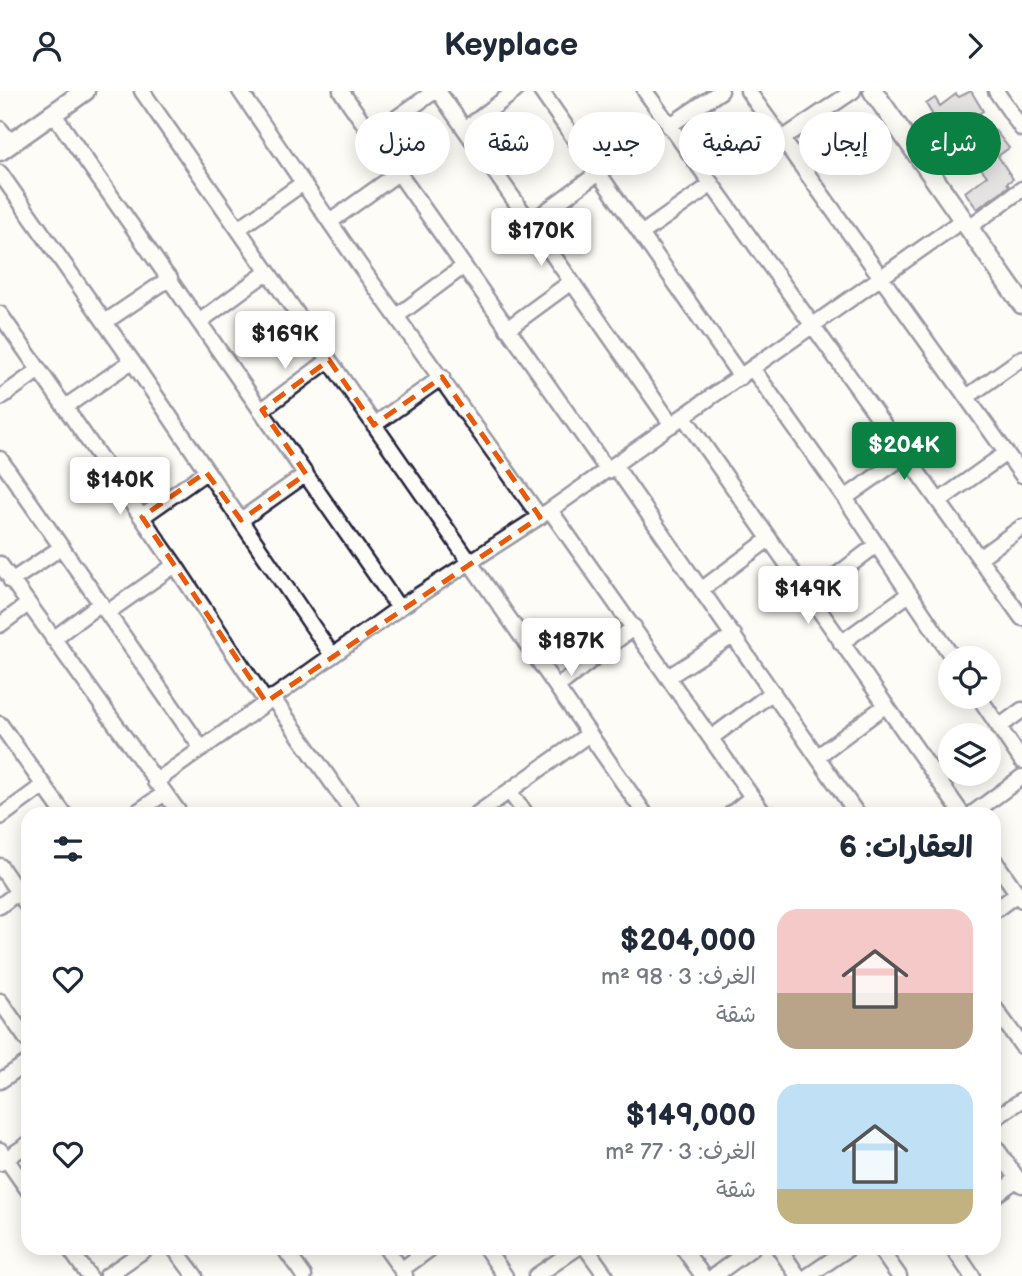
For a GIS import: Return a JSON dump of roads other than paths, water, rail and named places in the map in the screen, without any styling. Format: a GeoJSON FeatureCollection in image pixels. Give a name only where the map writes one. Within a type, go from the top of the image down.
{"type":"FeatureCollection","features":[{"type":"Feature","properties":{"kind":"street"},"geometry":{"type":"LineString","coordinates":[[142,91],[640,807]]}},
{"type":"Feature","properties":{"kind":"street"},"geometry":{"type":"LineString","coordinates":[[240,91],[397,316],[545,514],[634,627],[759,807]]}},
{"type":"Feature","properties":{"kind":"street"},"geometry":{"type":"LineString","coordinates":[[341,91],[356,112]]}},
{"type":"Feature","properties":{"kind":"street"},"geometry":{"type":"LineString","coordinates":[[406,112],[437,91],[464,129]]}},
{"type":"Feature","properties":{"kind":"street"},"geometry":{"type":"LineString","coordinates":[[487,112],[515,91]]}},
{"type":"Feature","properties":{"kind":"street"},"geometry":{"type":"LineString","coordinates":[[541,91],[568,130]]}},
{"type":"Feature","properties":{"kind":"street"},"geometry":{"type":"LineString","coordinates":[[645,91],[1022,618]]}},
{"type":"Feature","properties":{"kind":"street"},"geometry":{"type":"LineString","coordinates":[[669,126],[721,91]]}},
{"type":"Feature","properties":{"kind":"street"},"geometry":{"type":"LineString","coordinates":[[748,91],[763,112]]}},
{"type":"Feature","properties":{"kind":"street"},"geometry":{"type":"LineString","coordinates":[[785,137],[853,91]]}},
{"type":"Feature","properties":{"kind":"street"},"geometry":{"type":"LineString","coordinates":[[873,91],[1022,304]]}},
{"type":"Feature","properties":{"kind":"street"},"geometry":{"type":"LineString","coordinates":[[996,91],[1022,129]]}},
{"type":"Feature","properties":{"kind":"street"},"geometry":{"type":"LineString","coordinates":[[4,141],[53,113],[79,93]]}},
{"type":"Feature","properties":{"kind":"street"},"geometry":{"type":"LineString","coordinates":[[53,113],[399,608]]}},
{"type":"Feature","properties":{"kind":"street"},"geometry":{"type":"LineString","coordinates":[[785,143],[1022,475]]}},
{"type":"Feature","properties":{"kind":"street"},"geometry":{"type":"LineString","coordinates":[[0,173],[332,655]]}},
{"type":"Feature","properties":{"kind":"street"},"geometry":{"type":"LineString","coordinates":[[331,221],[395,175]]}},
{"type":"Feature","properties":{"kind":"street"},"geometry":{"type":"LineString","coordinates":[[399,175],[507,329],[702,589],[852,807]]}},
{"type":"Feature","properties":{"kind":"street"},"geometry":{"type":"LineString","coordinates":[[496,175],[571,282],[769,539],[957,807]]}},
{"type":"Feature","properties":{"kind":"street"},"geometry":{"type":"LineString","coordinates":[[530,223],[595,175]]}},
{"type":"Feature","properties":{"kind":"street"},"geometry":{"type":"LineString","coordinates":[[599,175],[641,234],[845,498],[945,646]]}},
{"type":"Feature","properties":{"kind":"street"},"geometry":{"type":"LineString","coordinates":[[238,229],[303,183]]}},
{"type":"Feature","properties":{"kind":"street"},"geometry":{"type":"LineString","coordinates":[[641,234],[712,184]]}},
{"type":"Feature","properties":{"kind":"street"},"geometry":{"type":"LineString","coordinates":[[141,807],[202,748],[269,699],[399,608],[545,514],[881,277],[1022,189]]}},
{"type":"Feature","properties":{"kind":"street"},"geometry":{"type":"LineString","coordinates":[[397,316],[464,266]]}},
{"type":"Feature","properties":{"kind":"street"},"geometry":{"type":"LineString","coordinates":[[200,322],[267,271]]}},
{"type":"Feature","properties":{"kind":"street"},"geometry":{"type":"LineString","coordinates":[[105,322],[170,278]]}},
{"type":"Feature","properties":{"kind":"street"},"geometry":{"type":"LineString","coordinates":[[507,329],[571,282]]}},
{"type":"Feature","properties":{"kind":"street"},"geometry":{"type":"LineString","coordinates":[[0,314],[269,699],[349,807]]}},
{"type":"Feature","properties":{"kind":"street"},"geometry":{"type":"LineString","coordinates":[[967,397],[1022,358]]}},
{"type":"Feature","properties":{"kind":"street"},"geometry":{"type":"LineString","coordinates":[[262,410],[329,360]]}},
{"type":"Feature","properties":{"kind":"street"},"geometry":{"type":"LineString","coordinates":[[65,407],[132,361]]}},
{"type":"Feature","properties":{"kind":"street"},"geometry":{"type":"LineString","coordinates":[[0,398],[39,370]]}},
{"type":"Feature","properties":{"kind":"street"},"geometry":{"type":"LineString","coordinates":[[374,425],[442,377]]}},
{"type":"Feature","properties":{"kind":"street"},"geometry":{"type":"LineString","coordinates":[[939,501],[1006,453]]}},
{"type":"Feature","properties":{"kind":"street"},"geometry":{"type":"LineString","coordinates":[[845,498],[906,455]]}},
{"type":"Feature","properties":{"kind":"street"},"geometry":{"type":"LineString","coordinates":[[0,459],[202,748]]}},
{"type":"Feature","properties":{"kind":"street"},"geometry":{"type":"LineString","coordinates":[[142,517],[206,472]]}},
{"type":"Feature","properties":{"kind":"street"},"geometry":{"type":"LineString","coordinates":[[241,520],[306,474]]}},
{"type":"Feature","properties":{"kind":"street"},"geometry":{"type":"LineString","coordinates":[[979,558],[1022,527]]}},
{"type":"Feature","properties":{"kind":"street"},"geometry":{"type":"LineString","coordinates":[[702,589],[769,539]]}},
{"type":"Feature","properties":{"kind":"street"},"geometry":{"type":"LineString","coordinates":[[808,597],[875,546]]}},
{"type":"Feature","properties":{"kind":"street"},"geometry":{"type":"LineString","coordinates":[[11,581],[62,547]]}},
{"type":"Feature","properties":{"kind":"street"},"geometry":{"type":"LineString","coordinates":[[0,564],[175,807]]}},
{"type":"Feature","properties":{"kind":"street"},"geometry":{"type":"LineString","coordinates":[[53,639],[175,565]]}},
{"type":"Feature","properties":{"kind":"street"},"geometry":{"type":"LineString","coordinates":[[841,643],[909,593]]}},
{"type":"Feature","properties":{"kind":"street"},"geometry":{"type":"LineString","coordinates":[[0,625],[28,604]]}},
{"type":"Feature","properties":{"kind":"street"},"geometry":{"type":"LineString","coordinates":[[557,687],[634,627]]}},
{"type":"Feature","properties":{"kind":"street"},"geometry":{"type":"LineString","coordinates":[[668,677],[734,635]]}},
{"type":"Feature","properties":{"kind":"street"},"geometry":{"type":"LineString","coordinates":[[711,739],[773,692]]}},
{"type":"Feature","properties":{"kind":"street"},"geometry":{"type":"LineString","coordinates":[[818,756],[886,705]]}},
{"type":"Feature","properties":{"kind":"street"},"geometry":{"type":"LineString","coordinates":[[1001,726],[1022,710]]}},
{"type":"Feature","properties":{"kind":"street"},"geometry":{"type":"LineString","coordinates":[[0,723],[5,742],[44,785],[59,807]]}},
{"type":"Feature","properties":{"kind":"street"},"geometry":{"type":"LineString","coordinates":[[1001,730],[1022,761]]}},
{"type":"Feature","properties":{"kind":"street"},"geometry":{"type":"LineString","coordinates":[[487,807],[589,734]]}},
{"type":"Feature","properties":{"kind":"street"},"geometry":{"type":"LineString","coordinates":[[981,807],[1022,777]]}},
{"type":"Feature","properties":{"kind":"street"},"geometry":{"type":"LineString","coordinates":[[0,817],[44,785]]}},
{"type":"Feature","properties":{"kind":"street"},"geometry":{"type":"LineString","coordinates":[[509,791],[521,807]]}},
{"type":"Feature","properties":{"kind":"street"},"geometry":{"type":"LineString","coordinates":[[740,807],[752,797]]}},
{"type":"Feature","properties":{"kind":"street"},"geometry":{"type":"LineString","coordinates":[[0,866],[21,896]]}},
{"type":"Feature","properties":{"kind":"street"},"geometry":{"type":"LineString","coordinates":[[1001,870],[1020,897],[1001,907]]}},
{"type":"Feature","properties":{"kind":"street"},"geometry":{"type":"LineString","coordinates":[[0,906],[18,892]]}},
{"type":"Feature","properties":{"kind":"street"},"geometry":{"type":"LineString","coordinates":[[0,1001],[21,1031]]}},
{"type":"Feature","properties":{"kind":"street"},"geometry":{"type":"LineString","coordinates":[[1001,1026],[1022,1046]]}},
{"type":"Feature","properties":{"kind":"street"},"geometry":{"type":"LineString","coordinates":[[0,1081],[21,1067]]}},
{"type":"Feature","properties":{"kind":"street"},"geometry":{"type":"LineString","coordinates":[[1001,1114],[1022,1100]]}},
{"type":"Feature","properties":{"kind":"street"},"geometry":{"type":"LineString","coordinates":[[21,1148],[2,1158],[21,1181]]}},
{"type":"Feature","properties":{"kind":"street"},"geometry":{"type":"LineString","coordinates":[[1001,1155],[1020,1182],[1001,1192]]}},
{"type":"Feature","properties":{"kind":"street"},"geometry":{"type":"LineString","coordinates":[[74,1255],[89,1276]]}},
{"type":"Feature","properties":{"kind":"street"},"geometry":{"type":"LineString","coordinates":[[107,1276],[138,1255]]}},
{"type":"Feature","properties":{"kind":"street"},"geometry":{"type":"LineString","coordinates":[[179,1255],[195,1276]]}},
{"type":"Feature","properties":{"kind":"street"},"geometry":{"type":"LineString","coordinates":[[289,1255],[304,1276]]}},
{"type":"Feature","properties":{"kind":"street"},"geometry":{"type":"LineString","coordinates":[[391,1255],[404,1273],[423,1255]]}},
{"type":"Feature","properties":{"kind":"street"},"geometry":{"type":"LineString","coordinates":[[491,1255],[505,1276]]}},
{"type":"Feature","properties":{"kind":"street"},"geometry":{"type":"LineString","coordinates":[[536,1276],[567,1255]]}},
{"type":"Feature","properties":{"kind":"street"},"geometry":{"type":"LineString","coordinates":[[591,1255],[606,1276]]}},
{"type":"Feature","properties":{"kind":"street"},"geometry":{"type":"LineString","coordinates":[[688,1255],[703,1276]]}},
{"type":"Feature","properties":{"kind":"street"},"geometry":{"type":"LineString","coordinates":[[714,1276],[742,1255]]}},
{"type":"Feature","properties":{"kind":"street"},"geometry":{"type":"LineString","coordinates":[[784,1255],[798,1276]]}},
{"type":"Feature","properties":{"kind":"street"},"geometry":{"type":"LineString","coordinates":[[808,1276],[839,1255]]}},
{"type":"Feature","properties":{"kind":"street"},"geometry":{"type":"LineString","coordinates":[[884,1255],[899,1276]]}},
{"type":"Feature","properties":{"kind":"street"},"geometry":{"type":"LineString","coordinates":[[958,1255],[972,1276]]}}]}
